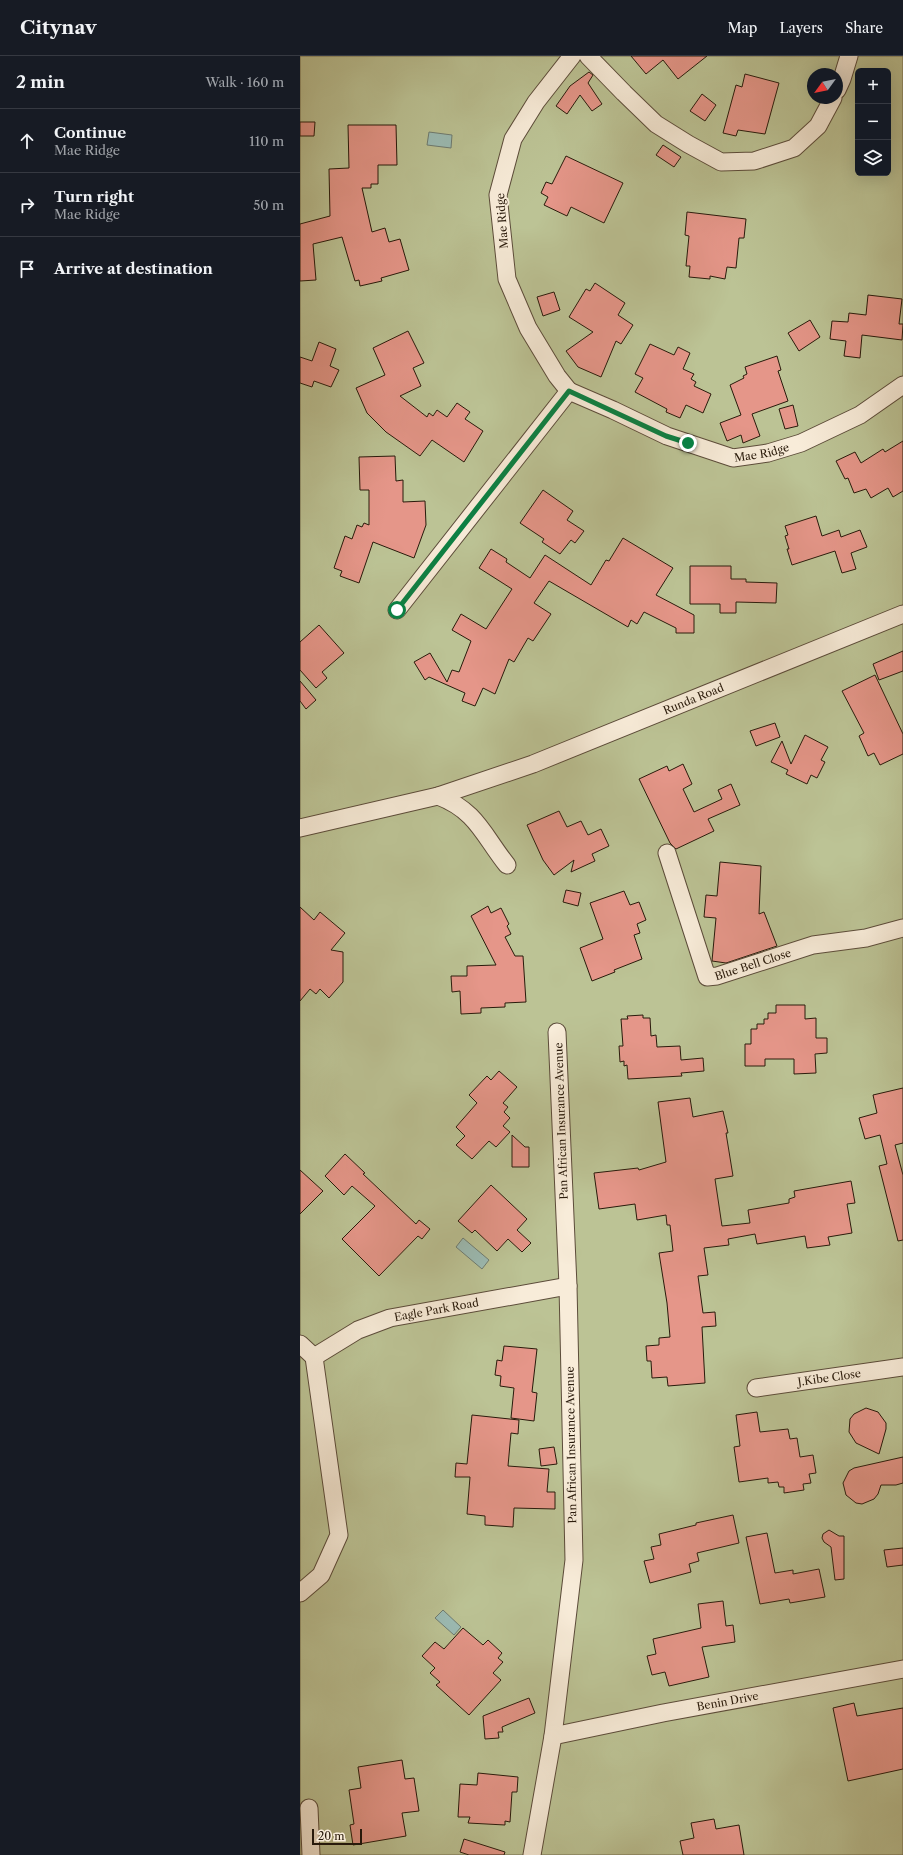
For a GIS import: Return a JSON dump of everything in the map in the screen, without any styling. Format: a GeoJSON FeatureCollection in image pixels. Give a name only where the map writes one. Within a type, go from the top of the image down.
{"type":"FeatureCollection","features":[{"type":"Feature","properties":{"kind":"street","name":"Mae Ridge"},"geometry":{"type":"LineString","coordinates":[[572,56],[536,102],[513,139],[498,195],[507,279],[528,328],[557,376],[569,391],[666,436],[733,458],[768,453],[801,443],[860,415],[903,384]]}},
{"type":"Feature","properties":{"kind":"street"},"geometry":{"type":"LineString","coordinates":[[588,56],[624,94],[656,124],[721,162],[754,161],[794,148],[818,126],[830,104]]}},
{"type":"Feature","properties":{"kind":"street"},"geometry":{"type":"LineString","coordinates":[[843,76],[849,56]]}},
{"type":"Feature","properties":{"kind":"street"},"geometry":{"type":"LineString","coordinates":[[397,610],[569,391]]}},
{"type":"Feature","properties":{"kind":"street","name":"Runda Road"},"geometry":{"type":"LineString","coordinates":[[300,828],[438,796],[533,764],[903,614]]}},
{"type":"Feature","properties":{"kind":"street"},"geometry":{"type":"LineString","coordinates":[[438,796],[452,801],[471,815],[507,865]]}},
{"type":"Feature","properties":{"kind":"street","name":"Blue Bell Close"},"geometry":{"type":"LineString","coordinates":[[667,853],[707,977],[717,976],[813,945],[866,938],[903,928]]}},
{"type":"Feature","properties":{"kind":"street","name":"Pan African Insurance Avenue"},"geometry":{"type":"LineString","coordinates":[[532,1855],[553,1736],[574,1560],[568,1286],[557,1032]]}},
{"type":"Feature","properties":{"kind":"street","name":"Eagle Park Road"},"geometry":{"type":"LineString","coordinates":[[314,1357],[358,1330],[390,1318],[568,1286]]}},
{"type":"Feature","properties":{"kind":"street"},"geometry":{"type":"LineString","coordinates":[[300,1344],[314,1357],[339,1535],[321,1575],[300,1593]]}},
{"type":"Feature","properties":{"kind":"street","name":"J.Kibe Close"},"geometry":{"type":"LineString","coordinates":[[756,1388],[903,1367]]}},
{"type":"Feature","properties":{"kind":"street","name":"Benin Drive"},"geometry":{"type":"LineString","coordinates":[[553,1736],[663,1713],[903,1669]]}},
{"type":"Feature","properties":{"kind":"street"},"geometry":{"type":"LineString","coordinates":[[309,1808],[311,1855]]}},
{"type":"Feature","properties":{"kind":"green space"},"geometry":{"type":"Polygon","coordinates":[[[300,56],[903,56],[903,1855],[300,1855],[300,56]]]}},
{"type":"Feature","properties":{"kind":"water"},"geometry":{"type":"Polygon","coordinates":[[[429,132],[452,135],[451,148],[427,145],[429,132]]]}},
{"type":"Feature","properties":{"kind":"water"},"geometry":{"type":"Polygon","coordinates":[[[463,1238],[489,1260],[482,1269],[456,1247],[463,1238]]]}},
{"type":"Feature","properties":{"kind":"water"},"geometry":{"type":"Polygon","coordinates":[[[443,1610],[461,1627],[454,1635],[435,1618],[443,1610]]]}},
{"type":"Feature","properties":{"kind":"building"},"geometry":{"type":"Polygon","coordinates":[[[631,56],[707,56],[678,79],[663,60],[646,74],[631,56]]]}},
{"type":"Feature","properties":{"kind":"building"},"geometry":{"type":"Polygon","coordinates":[[[589,72],[593,75],[588,83],[602,104],[592,111],[580,95],[567,114],[556,106],[570,86],[589,72]]]}},
{"type":"Feature","properties":{"kind":"building"},"geometry":{"type":"Polygon","coordinates":[[[745,74],[779,83],[765,134],[738,130],[736,136],[723,133],[736,85],[742,87],[745,74]]]}},
{"type":"Feature","properties":{"kind":"building"},"geometry":{"type":"Polygon","coordinates":[[[702,94],[716,105],[705,121],[690,111],[702,94]]]}},
{"type":"Feature","properties":{"kind":"building"},"geometry":{"type":"Polygon","coordinates":[[[300,122],[315,122],[314,136],[300,136],[300,122]]]}},
{"type":"Feature","properties":{"kind":"building"},"geometry":{"type":"Polygon","coordinates":[[[348,125],[396,125],[397,165],[378,165],[378,184],[371,184],[371,188],[362,188],[372,232],[385,228],[389,242],[400,239],[409,270],[381,278],[382,281],[360,286],[359,280],[355,281],[342,237],[313,244],[316,280],[300,281],[300,224],[330,216],[329,169],[349,168],[348,125]]]}},
{"type":"Feature","properties":{"kind":"building"},"geometry":{"type":"Polygon","coordinates":[[[663,145],[681,157],[674,167],[656,155],[663,145]]]}},
{"type":"Feature","properties":{"kind":"building"},"geometry":{"type":"Polygon","coordinates":[[[566,156],[623,183],[604,223],[571,207],[567,216],[544,205],[548,197],[541,193],[546,182],[552,184],[566,156]]]}},
{"type":"Feature","properties":{"kind":"building"},"geometry":{"type":"Polygon","coordinates":[[[687,212],[746,219],[744,238],[739,238],[736,268],[727,267],[725,279],[710,276],[710,279],[689,277],[690,266],[686,266],[689,236],[685,235],[687,212]]]}},
{"type":"Feature","properties":{"kind":"building"},"geometry":{"type":"Polygon","coordinates":[[[595,283],[625,303],[618,315],[633,325],[621,344],[616,341],[601,377],[578,367],[566,351],[593,332],[569,317],[586,289],[590,291],[595,283]]]}},
{"type":"Feature","properties":{"kind":"building"},"geometry":{"type":"Polygon","coordinates":[[[554,292],[560,310],[543,316],[537,297],[554,292]]]}},
{"type":"Feature","properties":{"kind":"building"},"geometry":{"type":"Polygon","coordinates":[[[868,295],[902,299],[899,324],[903,324],[902,340],[862,335],[860,358],[844,356],[846,341],[830,339],[832,321],[848,322],[849,313],[866,315],[868,295]]]}},
{"type":"Feature","properties":{"kind":"building"},"geometry":{"type":"Polygon","coordinates":[[[810,320],[820,337],[799,351],[788,333],[810,320]]]}},
{"type":"Feature","properties":{"kind":"building"},"geometry":{"type":"Polygon","coordinates":[[[408,331],[424,363],[413,368],[421,386],[400,396],[427,417],[429,413],[433,416],[437,410],[447,417],[457,403],[470,412],[465,419],[483,431],[464,462],[432,440],[420,456],[386,432],[367,413],[356,388],[385,375],[373,348],[408,331]]]}},
{"type":"Feature","properties":{"kind":"building"},"geometry":{"type":"Polygon","coordinates":[[[319,342],[336,349],[330,366],[339,370],[331,387],[314,381],[312,387],[300,383],[300,357],[312,361],[319,342]]]}},
{"type":"Feature","properties":{"kind":"building"},"geometry":{"type":"Polygon","coordinates":[[[650,344],[674,355],[678,347],[690,353],[683,369],[694,374],[691,379],[696,382],[694,386],[711,394],[703,413],[686,405],[680,418],[666,412],[667,409],[635,392],[643,378],[635,374],[650,344]]]}},
{"type":"Feature","properties":{"kind":"building"},"geometry":{"type":"Polygon","coordinates":[[[777,356],[781,370],[778,371],[788,401],[752,414],[760,436],[743,443],[741,435],[727,441],[720,423],[741,415],[730,385],[744,378],[743,376],[747,374],[745,367],[777,356]]]}},
{"type":"Feature","properties":{"kind":"building"},"geometry":{"type":"Polygon","coordinates":[[[793,405],[798,426],[785,429],[779,409],[793,405]]]}},
{"type":"Feature","properties":{"kind":"building"},"geometry":{"type":"Polygon","coordinates":[[[903,441],[903,491],[893,497],[888,488],[871,498],[866,489],[854,493],[848,478],[845,479],[836,461],[855,452],[861,463],[883,449],[885,452],[903,441]]]}},
{"type":"Feature","properties":{"kind":"building"},"geometry":{"type":"Polygon","coordinates":[[[395,456],[396,481],[403,480],[403,502],[425,501],[426,525],[414,558],[373,542],[359,583],[340,576],[342,571],[334,568],[345,536],[352,539],[357,525],[362,527],[364,523],[369,525],[369,490],[360,490],[359,457],[395,456]]]}},
{"type":"Feature","properties":{"kind":"building"},"geometry":{"type":"Polygon","coordinates":[[[543,490],[573,511],[567,520],[584,531],[575,543],[571,540],[560,554],[542,542],[544,539],[520,523],[543,490]]]}},
{"type":"Feature","properties":{"kind":"building"},"geometry":{"type":"Polygon","coordinates":[[[816,516],[822,536],[839,530],[841,537],[860,530],[867,547],[851,553],[856,569],[842,573],[835,551],[792,565],[787,549],[789,549],[785,536],[788,535],[785,526],[816,516]]]}},
{"type":"Feature","properties":{"kind":"building"},"geometry":{"type":"Polygon","coordinates":[[[623,538],[673,568],[656,595],[694,615],[694,633],[676,633],[676,628],[644,612],[637,624],[631,620],[628,627],[549,581],[534,603],[551,614],[533,641],[528,638],[514,662],[509,659],[495,694],[483,688],[475,706],[462,701],[465,693],[429,677],[425,680],[414,662],[430,653],[447,682],[452,670],[459,672],[471,641],[452,630],[461,614],[486,629],[512,589],[479,568],[491,549],[507,559],[506,562],[530,578],[545,555],[591,585],[606,560],[609,561],[623,538]]]}},
{"type":"Feature","properties":{"kind":"building"},"geometry":{"type":"Polygon","coordinates":[[[690,566],[731,566],[731,579],[746,579],[746,582],[777,583],[776,603],[736,602],[736,613],[720,613],[720,604],[690,604],[690,566]]]}},
{"type":"Feature","properties":{"kind":"building"},"geometry":{"type":"Polygon","coordinates":[[[319,625],[344,653],[322,672],[327,678],[316,688],[300,670],[300,642],[319,625]]]}},
{"type":"Feature","properties":{"kind":"building"},"geometry":{"type":"Polygon","coordinates":[[[903,651],[903,671],[879,680],[873,664],[903,651]]]}},
{"type":"Feature","properties":{"kind":"building"},"geometry":{"type":"Polygon","coordinates":[[[875,675],[903,734],[903,754],[880,765],[874,753],[868,756],[859,736],[864,733],[842,691],[875,675]]]}},
{"type":"Feature","properties":{"kind":"building"},"geometry":{"type":"Polygon","coordinates":[[[300,681],[316,700],[306,709],[300,701],[300,681]]]}},
{"type":"Feature","properties":{"kind":"building"},"geometry":{"type":"Polygon","coordinates":[[[775,723],[780,737],[756,746],[750,731],[775,723]]]}},
{"type":"Feature","properties":{"kind":"building"},"geometry":{"type":"Polygon","coordinates":[[[805,735],[828,747],[821,760],[825,762],[817,778],[811,775],[807,784],[786,774],[788,770],[771,762],[782,741],[791,764],[805,735]]]}},
{"type":"Feature","properties":{"kind":"building"},"geometry":{"type":"Polygon","coordinates":[[[683,764],[692,784],[683,789],[694,812],[722,799],[718,790],[731,784],[740,805],[708,819],[714,831],[676,849],[670,843],[639,779],[667,766],[669,771],[683,764]]]}},
{"type":"Feature","properties":{"kind":"building"},"geometry":{"type":"Polygon","coordinates":[[[559,811],[567,827],[581,821],[588,835],[601,829],[609,846],[592,854],[595,861],[571,872],[574,860],[554,875],[543,860],[527,825],[559,811]]]}},
{"type":"Feature","properties":{"kind":"building"},"geometry":{"type":"Polygon","coordinates":[[[720,862],[761,866],[759,914],[764,912],[777,946],[726,963],[712,961],[716,918],[704,917],[706,895],[717,896],[720,862]]]}},
{"type":"Feature","properties":{"kind":"building"},"geometry":{"type":"Polygon","coordinates":[[[566,890],[581,893],[578,906],[563,902],[566,890]]]}},
{"type":"Feature","properties":{"kind":"building"},"geometry":{"type":"Polygon","coordinates":[[[624,891],[630,905],[639,902],[646,920],[637,924],[640,933],[634,935],[642,959],[614,970],[615,972],[592,981],[580,948],[603,939],[590,903],[624,891]]]}},
{"type":"Feature","properties":{"kind":"building"},"geometry":{"type":"Polygon","coordinates":[[[488,906],[491,913],[501,908],[509,924],[507,926],[511,934],[505,937],[515,956],[523,956],[526,1002],[505,1003],[505,1007],[481,1008],[481,1013],[461,1014],[460,991],[452,992],[451,976],[467,976],[467,966],[496,965],[471,916],[488,906]]]}},
{"type":"Feature","properties":{"kind":"building"},"geometry":{"type":"Polygon","coordinates":[[[300,907],[314,920],[320,912],[345,933],[331,950],[343,952],[343,982],[329,998],[320,989],[316,994],[310,989],[300,1001],[300,907]]]}},
{"type":"Feature","properties":{"kind":"building"},"geometry":{"type":"Polygon","coordinates":[[[776,1005],[805,1005],[805,1019],[816,1018],[816,1038],[827,1038],[827,1053],[815,1054],[816,1073],[794,1074],[794,1059],[765,1059],[765,1066],[745,1066],[745,1044],[751,1044],[751,1029],[757,1029],[757,1024],[764,1024],[764,1019],[768,1019],[768,1013],[776,1013],[776,1005]]]}},
{"type":"Feature","properties":{"kind":"building"},"geometry":{"type":"Polygon","coordinates":[[[643,1015],[643,1018],[650,1018],[651,1036],[656,1035],[657,1047],[680,1046],[681,1060],[703,1058],[704,1071],[681,1073],[682,1076],[628,1079],[627,1065],[624,1066],[624,1061],[620,1062],[619,1046],[623,1046],[621,1019],[628,1019],[627,1016],[643,1015]]]}},
{"type":"Feature","properties":{"kind":"building"},"geometry":{"type":"Polygon","coordinates":[[[499,1071],[517,1087],[503,1103],[508,1107],[504,1112],[510,1118],[503,1126],[510,1132],[496,1147],[489,1141],[472,1159],[456,1145],[465,1136],[456,1127],[477,1103],[469,1095],[487,1076],[491,1080],[499,1071]]]}},
{"type":"Feature","properties":{"kind":"building"},"geometry":{"type":"Polygon","coordinates":[[[903,1088],[903,1143],[895,1145],[903,1175],[903,1240],[898,1241],[879,1166],[887,1164],[880,1135],[865,1139],[859,1118],[877,1113],[873,1095],[903,1088]]]}},
{"type":"Feature","properties":{"kind":"building"},"geometry":{"type":"Polygon","coordinates":[[[690,1098],[693,1117],[723,1111],[728,1133],[726,1133],[733,1176],[715,1179],[722,1226],[750,1223],[748,1210],[789,1203],[789,1199],[795,1197],[794,1191],[851,1181],[855,1203],[847,1204],[852,1233],[828,1237],[830,1245],[807,1248],[805,1236],[757,1244],[755,1234],[728,1239],[729,1245],[704,1248],[708,1275],[698,1276],[703,1313],[715,1312],[716,1326],[702,1327],[705,1383],[668,1386],[667,1377],[652,1378],[651,1361],[647,1361],[646,1346],[659,1345],[659,1338],[670,1337],[667,1303],[659,1253],[673,1251],[670,1225],[667,1225],[666,1215],[637,1220],[635,1204],[599,1209],[594,1173],[638,1168],[639,1170],[666,1162],[658,1102],[690,1098]]]}},
{"type":"Feature","properties":{"kind":"building"},"geometry":{"type":"Polygon","coordinates":[[[512,1135],[525,1147],[529,1147],[529,1167],[512,1167],[512,1135]]]}},
{"type":"Feature","properties":{"kind":"building"},"geometry":{"type":"Polygon","coordinates":[[[345,1154],[365,1173],[363,1174],[416,1224],[419,1220],[430,1229],[422,1239],[418,1236],[379,1276],[342,1239],[375,1206],[352,1186],[344,1195],[325,1176],[345,1154]]]}},
{"type":"Feature","properties":{"kind":"building"},"geometry":{"type":"Polygon","coordinates":[[[300,1170],[323,1191],[300,1214],[300,1170]]]}},
{"type":"Feature","properties":{"kind":"building"},"geometry":{"type":"Polygon","coordinates":[[[491,1185],[527,1219],[517,1230],[531,1243],[522,1252],[508,1239],[497,1251],[475,1230],[472,1233],[458,1221],[491,1185]]]}},
{"type":"Feature","properties":{"kind":"building"},"geometry":{"type":"Polygon","coordinates":[[[504,1346],[537,1349],[532,1392],[537,1393],[534,1421],[511,1418],[514,1388],[500,1386],[501,1376],[495,1375],[497,1360],[502,1361],[504,1346]]]}},
{"type":"Feature","properties":{"kind":"building"},"geometry":{"type":"Polygon","coordinates":[[[866,1408],[878,1412],[886,1423],[886,1429],[879,1454],[856,1443],[849,1432],[850,1419],[854,1414],[866,1408]]]}},
{"type":"Feature","properties":{"kind":"building"},"geometry":{"type":"Polygon","coordinates":[[[757,1412],[760,1432],[788,1429],[790,1439],[797,1438],[800,1457],[813,1455],[816,1473],[809,1474],[811,1483],[803,1484],[804,1490],[784,1493],[784,1487],[779,1487],[778,1482],[768,1483],[768,1478],[739,1482],[734,1447],[740,1446],[736,1415],[757,1412]]]}},
{"type":"Feature","properties":{"kind":"building"},"geometry":{"type":"Polygon","coordinates":[[[472,1415],[519,1420],[518,1434],[511,1433],[508,1466],[549,1469],[547,1492],[555,1492],[555,1509],[514,1508],[513,1527],[485,1525],[485,1516],[467,1514],[470,1477],[455,1477],[456,1463],[467,1464],[472,1415]]]}},
{"type":"Feature","properties":{"kind":"building"},"geometry":{"type":"Polygon","coordinates":[[[554,1447],[557,1464],[541,1466],[539,1449],[554,1447]]]}},
{"type":"Feature","properties":{"kind":"building"},"geometry":{"type":"Polygon","coordinates":[[[903,1457],[903,1483],[896,1485],[881,1485],[878,1494],[874,1499],[862,1504],[856,1503],[846,1495],[843,1483],[849,1471],[854,1468],[903,1457]]]}},
{"type":"Feature","properties":{"kind":"building"},"geometry":{"type":"Polygon","coordinates":[[[733,1515],[739,1543],[697,1553],[699,1561],[689,1564],[691,1572],[650,1583],[644,1561],[654,1559],[651,1547],[661,1545],[659,1534],[696,1525],[696,1523],[733,1515]]]}},
{"type":"Feature","properties":{"kind":"building"},"geometry":{"type":"Polygon","coordinates":[[[829,1530],[839,1536],[844,1536],[844,1579],[835,1580],[831,1547],[824,1542],[822,1538],[823,1534],[829,1530]]]}},
{"type":"Feature","properties":{"kind":"building"},"geometry":{"type":"Polygon","coordinates":[[[767,1533],[775,1573],[793,1570],[793,1574],[819,1569],[825,1597],[790,1603],[789,1599],[760,1604],[746,1537],[767,1533]]]}},
{"type":"Feature","properties":{"kind":"building"},"geometry":{"type":"Polygon","coordinates":[[[903,1548],[903,1565],[887,1567],[884,1550],[903,1548]]]}},
{"type":"Feature","properties":{"kind":"building"},"geometry":{"type":"Polygon","coordinates":[[[723,1601],[726,1626],[733,1625],[735,1642],[702,1647],[709,1677],[669,1686],[665,1672],[652,1675],[647,1656],[656,1654],[653,1639],[701,1628],[698,1604],[723,1601]]]}},
{"type":"Feature","properties":{"kind":"building"},"geometry":{"type":"Polygon","coordinates":[[[463,1628],[483,1645],[488,1640],[502,1653],[498,1658],[503,1662],[493,1673],[501,1680],[469,1715],[436,1685],[440,1682],[430,1673],[435,1668],[422,1656],[435,1642],[444,1649],[463,1628]]]}},
{"type":"Feature","properties":{"kind":"building"},"geometry":{"type":"Polygon","coordinates":[[[529,1698],[535,1713],[502,1727],[503,1732],[498,1732],[499,1738],[485,1739],[483,1716],[529,1698]]]}},
{"type":"Feature","properties":{"kind":"building"},"geometry":{"type":"Polygon","coordinates":[[[854,1703],[857,1716],[903,1708],[903,1769],[848,1781],[833,1708],[854,1703]]]}},
{"type":"Feature","properties":{"kind":"building"},"geometry":{"type":"Polygon","coordinates":[[[402,1760],[405,1779],[414,1778],[419,1811],[402,1813],[406,1836],[353,1845],[350,1825],[354,1824],[349,1790],[361,1788],[358,1767],[402,1760]]]}},
{"type":"Feature","properties":{"kind":"building"},"geometry":{"type":"Polygon","coordinates":[[[478,1773],[518,1777],[517,1792],[512,1792],[510,1822],[505,1821],[505,1825],[468,1823],[470,1817],[458,1817],[460,1784],[477,1785],[478,1773]]]}},
{"type":"Feature","properties":{"kind":"building"},"geometry":{"type":"Polygon","coordinates":[[[714,1819],[716,1829],[739,1825],[744,1855],[683,1855],[680,1841],[694,1838],[691,1823],[714,1819]]]}},
{"type":"Feature","properties":{"kind":"building"},"geometry":{"type":"Polygon","coordinates":[[[464,1839],[505,1852],[504,1855],[469,1855],[460,1852],[464,1839]]]}},
{"type":"Feature","properties":{"kind":"route"},"geometry":{"type":"LineString","coordinates":[[397,610],[569,391],[613,410],[666,436],[688,443]]}}]}
